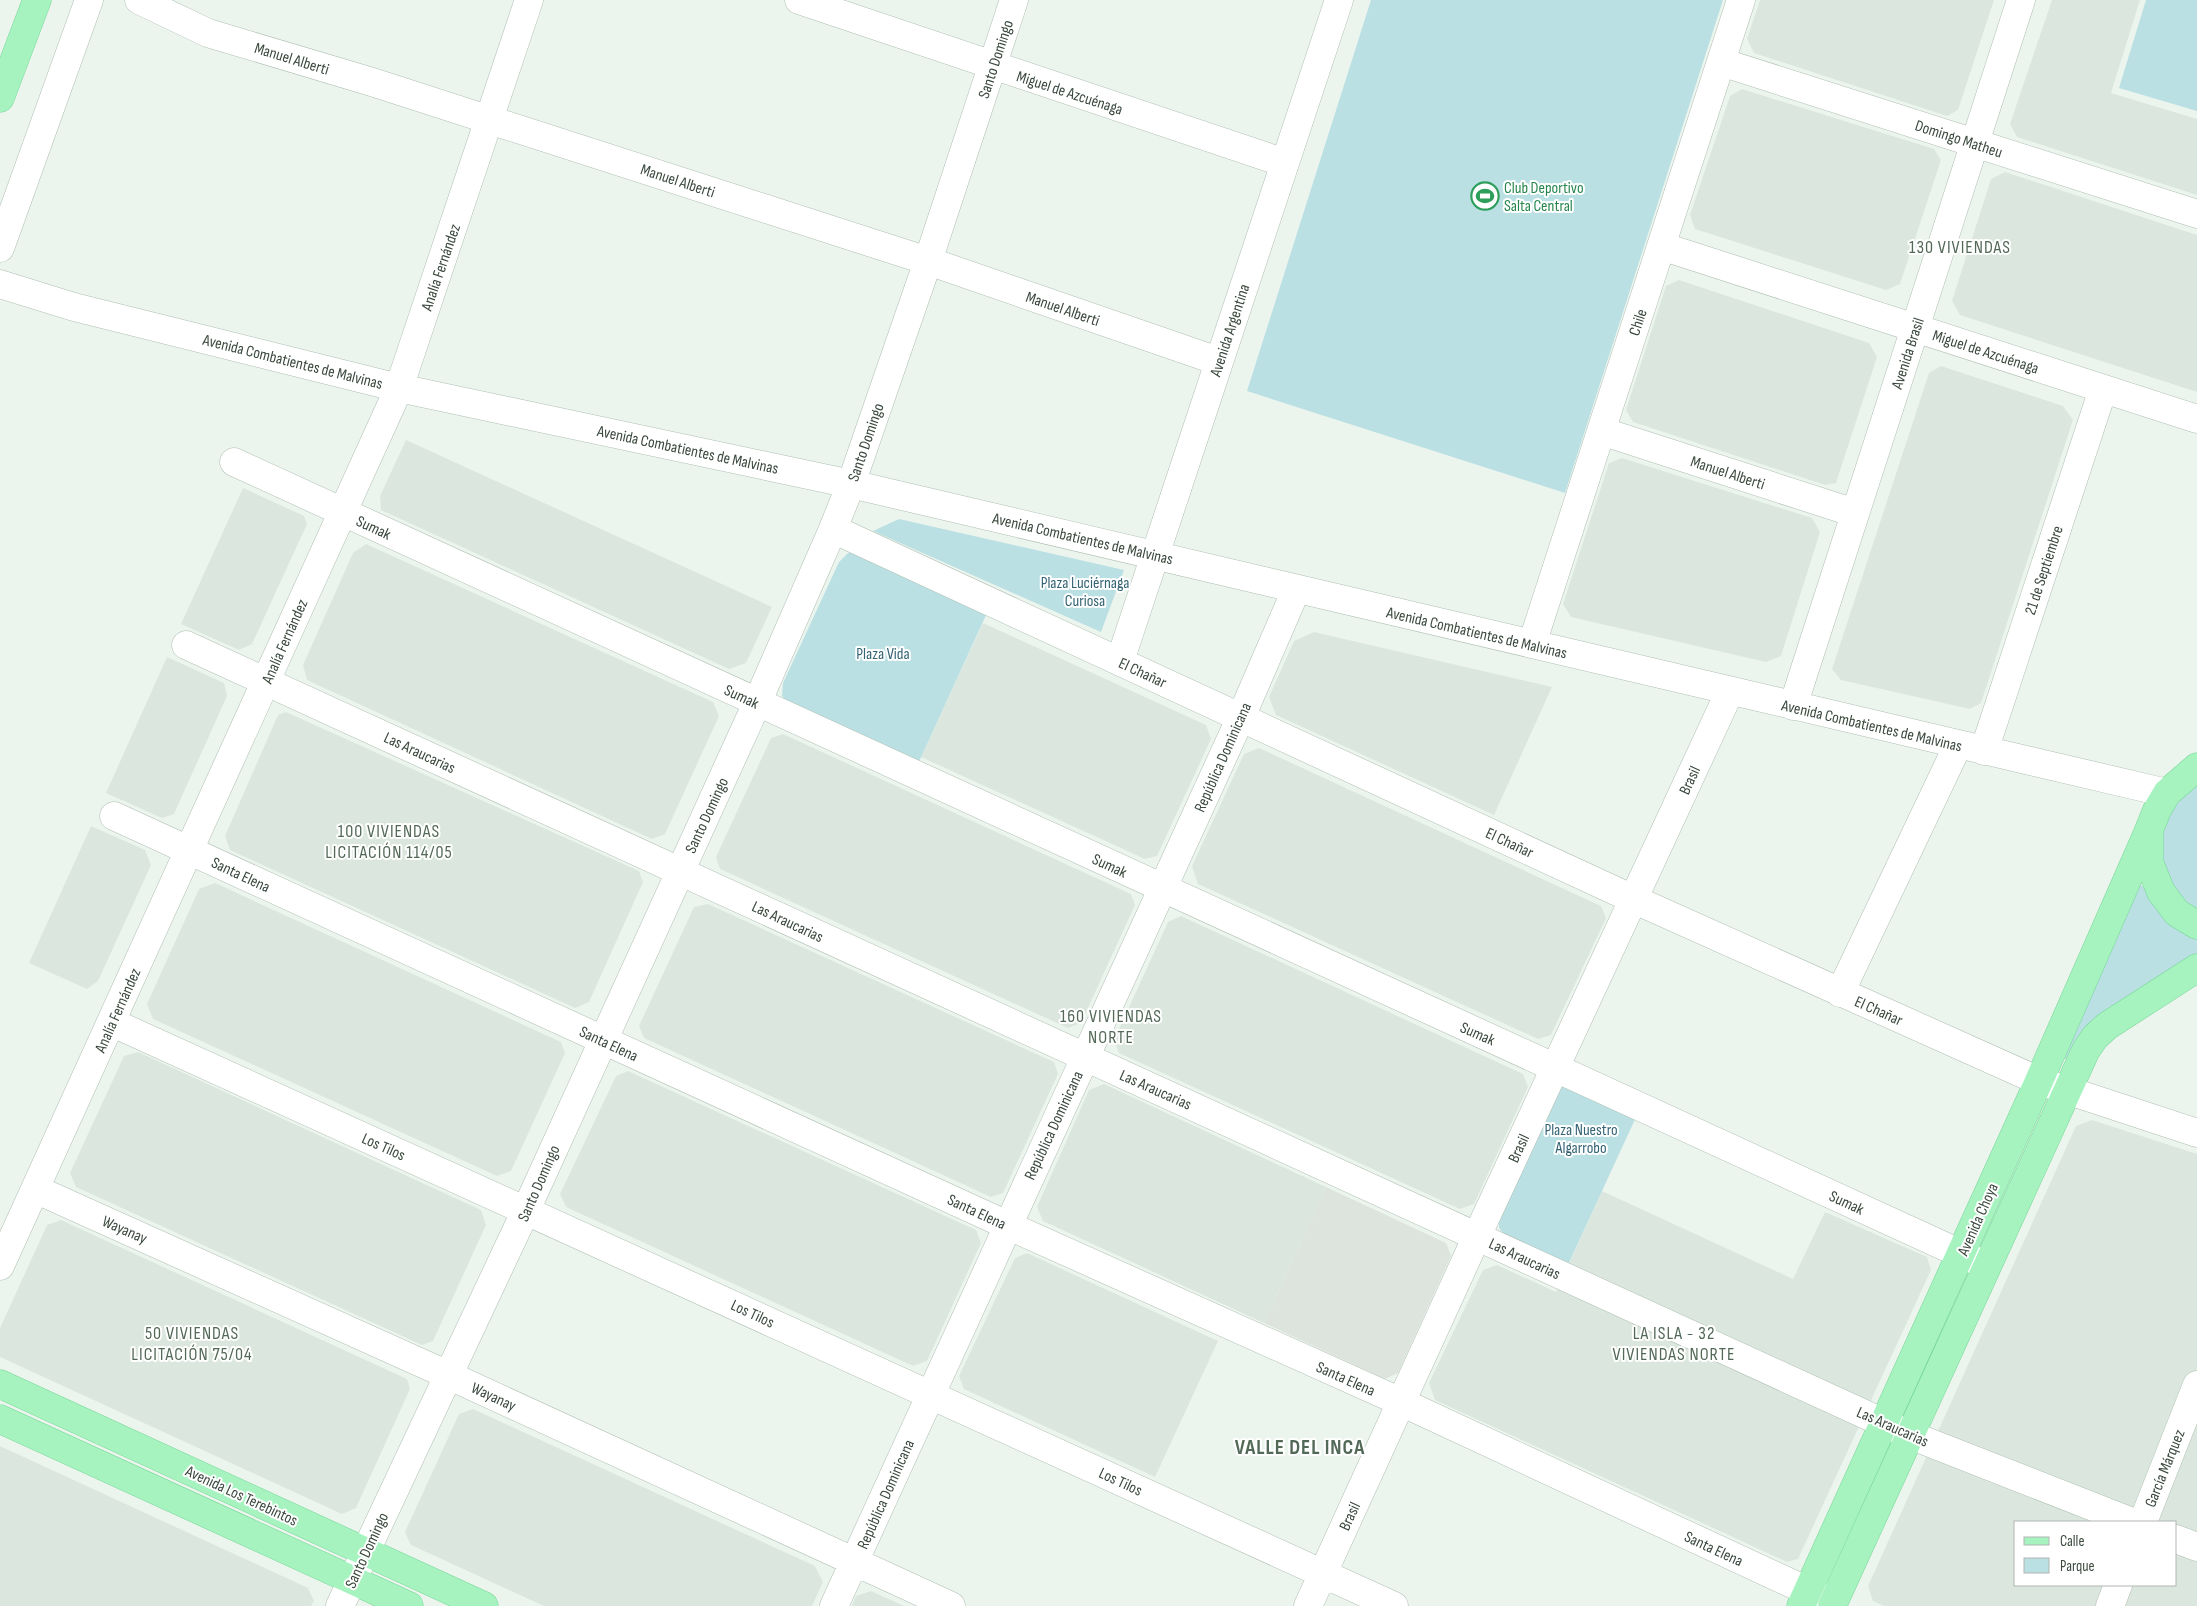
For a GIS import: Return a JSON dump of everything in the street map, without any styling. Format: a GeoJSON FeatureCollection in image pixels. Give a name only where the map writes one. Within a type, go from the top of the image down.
{"type":"FeatureCollection","features":[{"type":"Feature","properties":{"kind":"main road"},"geometry":{"type":"LineString","coordinates":[[0,98],[37,0]]}},
{"type":"Feature","properties":{"kind":"main road","name":"Avenida Choya"},"geometry":{"type":"LineString","coordinates":[[1804,1599],[2039,1081],[2157,810],[2167,793],[2196,764]]}},
{"type":"Feature","properties":{"kind":"main road"},"geometry":{"type":"LineString","coordinates":[[2149,830],[2149,862],[2161,892],[2177,913],[2197,925]]}},
{"type":"Feature","properties":{"kind":"main road","name":"Avenida Choya"},"geometry":{"type":"LineString","coordinates":[[1835,1605],[1910,1435],[2086,1050],[2101,1031],[2197,968]]}},
{"type":"Feature","properties":{"kind":"main road","name":"Avenida Los Terebintos"},"geometry":{"type":"LineString","coordinates":[[0,1384],[484,1606]]}},
{"type":"Feature","properties":{"kind":"main road","name":"Avenida Los Terebintos"},"geometry":{"type":"LineString","coordinates":[[0,1419],[409,1606]]}},
{"type":"Feature","properties":{"kind":"street"},"geometry":{"type":"LineString","coordinates":[[0,248],[89,0]]}},
{"type":"Feature","properties":{"kind":"street","name":"Manuel Alberti"},"geometry":{"type":"LineString","coordinates":[[139,0],[208,33],[490,119],[928,261],[1218,361]]}},
{"type":"Feature","properties":{"kind":"street","name":"Analía Fernández"},"geometry":{"type":"LineString","coordinates":[[0,1266],[399,388],[529,0]]}},
{"type":"Feature","properties":{"kind":"street","name":"Miguel de Azcuénaga"},"geometry":{"type":"LineString","coordinates":[[799,0],[1285,163]]}},
{"type":"Feature","properties":{"kind":"street","name":"Santo Domingo"},"geometry":{"type":"LineString","coordinates":[[340,1606],[526,1210],[757,703],[833,528],[851,484],[928,261],[1014,0]]}},
{"type":"Feature","properties":{"kind":"street","name":"Avenida Argentina"},"geometry":{"type":"LineString","coordinates":[[1120,661],[1339,0]]}},
{"type":"Feature","properties":{"kind":"street","name":"Chile"},"geometry":{"type":"LineString","coordinates":[[1532,644],[1741,0]]}},
{"type":"Feature","properties":{"kind":"street","name":"Avenida Brasil"},"geometry":{"type":"LineString","coordinates":[[1793,706],[2021,0]]}},
{"type":"Feature","properties":{"kind":"street","name":"Domingo Matheu"},"geometry":{"type":"LineString","coordinates":[[1721,62],[2197,214]]}},
{"type":"Feature","properties":{"kind":"street","name":"Miguel de Azcuénaga"},"geometry":{"type":"LineString","coordinates":[[1661,246],[2197,419]]}},
{"type":"Feature","properties":{"kind":"street","name":"Avenida Combatientes de Malvinas"},"geometry":{"type":"LineString","coordinates":[[0,284],[74,307],[399,388],[851,484],[2167,793]]}},
{"type":"Feature","properties":{"kind":"street","name":"21 de Septiembre"},"geometry":{"type":"LineString","coordinates":[[1840,993],[1971,748],[2103,389]]}},
{"type":"Feature","properties":{"kind":"street","name":"Manuel Alberti"},"geometry":{"type":"LineString","coordinates":[[1601,431],[1855,513]]}},
{"type":"Feature","properties":{"kind":"street","name":"Sumak"},"geometry":{"type":"LineString","coordinates":[[234,462],[1987,1266]]}},
{"type":"Feature","properties":{"kind":"street","name":"El Chañar"},"geometry":{"type":"LineString","coordinates":[[833,528],[1840,993],[2039,1081],[2197,1133]]}},
{"type":"Feature","properties":{"kind":"street","name":"República Dominicana"},"geometry":{"type":"LineString","coordinates":[[834,1606],[1241,717],[1296,590]]}},
{"type":"Feature","properties":{"kind":"street","name":"Las Araucarias"},"geometry":{"type":"LineString","coordinates":[[186,645],[1910,1435],[2129,1521]]}},
{"type":"Feature","properties":{"kind":"street","name":"Brasil"},"geometry":{"type":"LineString","coordinates":[[1308,1606],[1730,691]]}},
{"type":"Feature","properties":{"kind":"street","name":"Santa Elena"},"geometry":{"type":"LineString","coordinates":[[114,816],[1007,1225],[1401,1402],[1804,1599],[1835,1605]]}},
{"type":"Feature","properties":{"kind":"street","name":"Los Tilos"},"geometry":{"type":"LineString","coordinates":[[111,1022],[1394,1606]]}},
{"type":"Feature","properties":{"kind":"street","name":"Wayanay"},"geometry":{"type":"LineString","coordinates":[[35,1189],[448,1375],[951,1606]]}},
{"type":"Feature","properties":{"kind":"street","name":"García Márquez"},"geometry":{"type":"LineString","coordinates":[[2143,1521],[2197,1385]]}},
{"type":"Feature","properties":{"kind":"street"},"geometry":{"type":"LineString","coordinates":[[2177,1539],[2197,1547]]}},
{"type":"Feature","properties":{"kind":"street"},"geometry":{"type":"LineString","coordinates":[[2110,1606],[2118,1586]]}},
{"type":"Feature","properties":{"kind":"shaded area"},"geometry":{"type":"Polygon","coordinates":[[[1760,0],[1994,0],[1958,110],[1947,116],[1754,53],[1747,39],[1760,0]]]}},
{"type":"Feature","properties":{"kind":"shaded area"},"geometry":{"type":"Polygon","coordinates":[[[2052,0],[2140,0],[2111,93],[2197,119],[2197,195],[2017,137],[2010,124],[2052,0]]]}},
{"type":"Feature","properties":{"kind":"shaded area"},"geometry":{"type":"Polygon","coordinates":[[[1742,89],[1934,149],[1941,160],[1900,284],[1886,290],[1695,229],[1690,215],[1730,96],[1742,89]]]}},
{"type":"Feature","properties":{"kind":"shaded area"},"geometry":{"type":"Polygon","coordinates":[[[2005,172],[2197,235],[2197,392],[1960,315],[1952,301],[1991,179],[2005,172]]]}},
{"type":"Feature","properties":{"kind":"shaded area"},"geometry":{"type":"Polygon","coordinates":[[[1679,280],[1869,343],[1877,357],[1836,483],[1825,485],[1633,422],[1626,410],[1666,286],[1679,280]]]}},
{"type":"Feature","properties":{"kind":"shaded area"},"geometry":{"type":"Polygon","coordinates":[[[1941,366],[2063,406],[2073,420],[1981,703],[1970,709],[1841,680],[1832,669],[1929,373],[1941,366]]]}},
{"type":"Feature","properties":{"kind":"shaded area"},"geometry":{"type":"Polygon","coordinates":[[[406,440],[772,607],[746,663],[729,669],[381,510],[380,496],[406,440]]]}},
{"type":"Feature","properties":{"kind":"shaded area"},"geometry":{"type":"Polygon","coordinates":[[[1622,458],[1812,518],[1820,532],[1781,656],[1766,662],[1571,617],[1563,604],[1609,463],[1622,458]]]}},
{"type":"Feature","properties":{"kind":"shaded area"},"geometry":{"type":"Polygon","coordinates":[[[243,488],[304,516],[307,524],[252,644],[239,650],[181,624],[243,488]]]}},
{"type":"Feature","properties":{"kind":"shaded area"},"geometry":{"type":"Polygon","coordinates":[[[366,544],[713,702],[719,716],[665,834],[652,839],[307,680],[303,665],[353,553],[366,544]]]}},
{"type":"Feature","properties":{"kind":"shaded area"},"geometry":{"type":"Polygon","coordinates":[[[983,623],[1206,725],[1211,739],[1157,856],[1145,859],[921,757],[983,623]]]}},
{"type":"Feature","properties":{"kind":"shaded area"},"geometry":{"type":"Polygon","coordinates":[[[1314,632],[1552,687],[1494,815],[1276,715],[1269,697],[1294,641],[1314,632]]]}},
{"type":"Feature","properties":{"kind":"shaded area"},"geometry":{"type":"Polygon","coordinates":[[[167,657],[224,683],[227,696],[174,814],[162,818],[106,793],[167,657]]]}},
{"type":"Feature","properties":{"kind":"shaded area"},"geometry":{"type":"Polygon","coordinates":[[[286,712],[639,871],[643,882],[589,1002],[575,1008],[230,850],[225,836],[278,715],[286,712]]]}},
{"type":"Feature","properties":{"kind":"shaded area"},"geometry":{"type":"Polygon","coordinates":[[[783,734],[1131,894],[1135,905],[1081,1023],[1068,1028],[720,869],[716,857],[771,738],[783,734]]]}},
{"type":"Feature","properties":{"kind":"shaded area"},"geometry":{"type":"Polygon","coordinates":[[[1259,748],[1601,906],[1606,918],[1551,1035],[1538,1039],[1198,884],[1192,866],[1244,754],[1259,748]]]}},
{"type":"Feature","properties":{"kind":"shaded area"},"geometry":{"type":"Polygon","coordinates":[[[91,826],[145,850],[151,865],[98,981],[87,989],[29,963],[91,826]]]}},
{"type":"Feature","properties":{"kind":"shaded area"},"geometry":{"type":"Polygon","coordinates":[[[215,883],[561,1042],[565,1053],[511,1171],[497,1176],[153,1019],[147,1004],[199,889],[215,883]]]}},
{"type":"Feature","properties":{"kind":"shaded area"},"geometry":{"type":"Polygon","coordinates":[[[708,904],[1054,1062],[1058,1074],[1003,1193],[991,1197],[644,1038],[639,1026],[694,907],[708,904]]]}},
{"type":"Feature","properties":{"kind":"shaded area"},"geometry":{"type":"Polygon","coordinates":[[[1181,916],[1523,1074],[1528,1087],[1474,1204],[1460,1209],[1119,1053],[1114,1040],[1168,922],[1181,916]]]}},
{"type":"Feature","properties":{"kind":"shaded area"},"geometry":{"type":"Polygon","coordinates":[[[138,1052],[481,1210],[486,1225],[433,1341],[422,1345],[76,1187],[70,1173],[124,1056],[138,1052]]]}},
{"type":"Feature","properties":{"kind":"shaded area"},"geometry":{"type":"Polygon","coordinates":[[[628,1071],[976,1230],[981,1243],[927,1361],[913,1366],[566,1207],[560,1194],[616,1076],[628,1071]]]}},
{"type":"Feature","properties":{"kind":"shaded area"},"geometry":{"type":"Polygon","coordinates":[[[1104,1084],[1326,1187],[1264,1323],[1043,1221],[1037,1207],[1089,1090],[1104,1084]]]}},
{"type":"Feature","properties":{"kind":"shaded area"},"geometry":{"type":"Polygon","coordinates":[[[2092,1120],[2197,1154],[2197,1606],[1884,1606],[1873,1601],[1868,1586],[2076,1126],[2092,1120]]]}},
{"type":"Feature","properties":{"kind":"shaded area"},"geometry":{"type":"Polygon","coordinates":[[[1326,1187],[1446,1243],[1451,1256],[1398,1373],[1385,1379],[1264,1323],[1326,1187]]]}},
{"type":"Feature","properties":{"kind":"shaded area"},"geometry":{"type":"Polygon","coordinates":[[[1602,1191],[1793,1279],[1825,1212],[1927,1257],[1931,1270],[1798,1559],[1787,1562],[1435,1400],[1429,1383],[1483,1270],[1497,1265],[1556,1292],[1602,1191]]]}},
{"type":"Feature","properties":{"kind":"shaded area"},"geometry":{"type":"Polygon","coordinates":[[[61,1220],[407,1379],[410,1389],[356,1508],[342,1514],[0,1357],[0,1328],[47,1225],[61,1220]]]}},
{"type":"Feature","properties":{"kind":"shaded area"},"geometry":{"type":"Polygon","coordinates":[[[1027,1253],[1218,1341],[1155,1477],[964,1389],[959,1376],[1015,1258],[1027,1253]]]}},
{"type":"Feature","properties":{"kind":"shaded area"},"geometry":{"type":"Polygon","coordinates":[[[473,1409],[815,1566],[823,1582],[812,1606],[544,1606],[411,1545],[405,1532],[459,1414],[473,1409]]]}},
{"type":"Feature","properties":{"kind":"shaded area"},"geometry":{"type":"Polygon","coordinates":[[[0,1446],[308,1588],[314,1601],[311,1606],[0,1606],[0,1446]]]}},
{"type":"Feature","properties":{"kind":"shaded area"},"geometry":{"type":"Polygon","coordinates":[[[871,1591],[904,1606],[852,1606],[856,1596],[871,1591]]]}},
{"type":"Feature","properties":{"kind":"green space","name":"Club Deportivo Salta Central"},"geometry":{"type":"Polygon","coordinates":[[[1371,0],[1723,0],[1565,493],[1247,391],[1371,0]]]}},
{"type":"Feature","properties":{"kind":"green space"},"geometry":{"type":"Polygon","coordinates":[[[2146,0],[2197,0],[2197,111],[2119,88],[2146,0]]]}},
{"type":"Feature","properties":{"kind":"green space","name":"Plaza Luciérnaga Curiosa"},"geometry":{"type":"Polygon","coordinates":[[[899,519],[1124,570],[1101,632],[873,531],[899,519]]]}},
{"type":"Feature","properties":{"kind":"green space","name":"Plaza Vida"},"geometry":{"type":"Polygon","coordinates":[[[848,553],[859,553],[987,613],[917,766],[789,705],[782,696],[783,683],[839,562],[848,553]]]}},
{"type":"Feature","properties":{"kind":"green space"},"geometry":{"type":"Polygon","coordinates":[[[2197,781],[2197,909],[2186,902],[2169,881],[2161,855],[2160,841],[2161,828],[2172,805],[2197,781]]]}},
{"type":"Feature","properties":{"kind":"green space"},"geometry":{"type":"Polygon","coordinates":[[[2140,884],[2197,936],[2197,956],[2074,1044],[2066,1059],[2062,1058],[2140,884]]]}},
{"type":"Feature","properties":{"kind":"green space","name":"Plaza Nuestro Algarrobo"},"geometry":{"type":"Polygon","coordinates":[[[1572,1086],[1637,1115],[1567,1267],[1507,1238],[1499,1228],[1499,1217],[1561,1087],[1572,1086]]]}},
{"type":"Feature","properties":{"kind":"place","name":"Club Deportivo Salta Central"},"geometry":{"type":"Point","coordinates":[1485,196]}},
{"type":"Feature","properties":{"kind":"district","name":"130 VIVIENDAS"},"geometry":{"type":"Point","coordinates":[1960,247]}},
{"type":"Feature","properties":{"kind":"district","name":"100 VIVIENDAS LICITACIÓN 114/05"},"geometry":{"type":"Point","coordinates":[389,841]}},
{"type":"Feature","properties":{"kind":"district","name":"160 VIVIENDAS NORTE"},"geometry":{"type":"Point","coordinates":[1111,1026]}},
{"type":"Feature","properties":{"kind":"district","name":"50 VIVIENDAS LICITACIÓN 75/04"},"geometry":{"type":"Point","coordinates":[192,1344]}},
{"type":"Feature","properties":{"kind":"district","name":"LA ISLA - 32 VIVIENDAS NORTE"},"geometry":{"type":"Point","coordinates":[1674,1344]}},
{"type":"Feature","properties":{"kind":"district","name":"VALLE DEL INCA"},"geometry":{"type":"Point","coordinates":[1300,1447]}}]}
